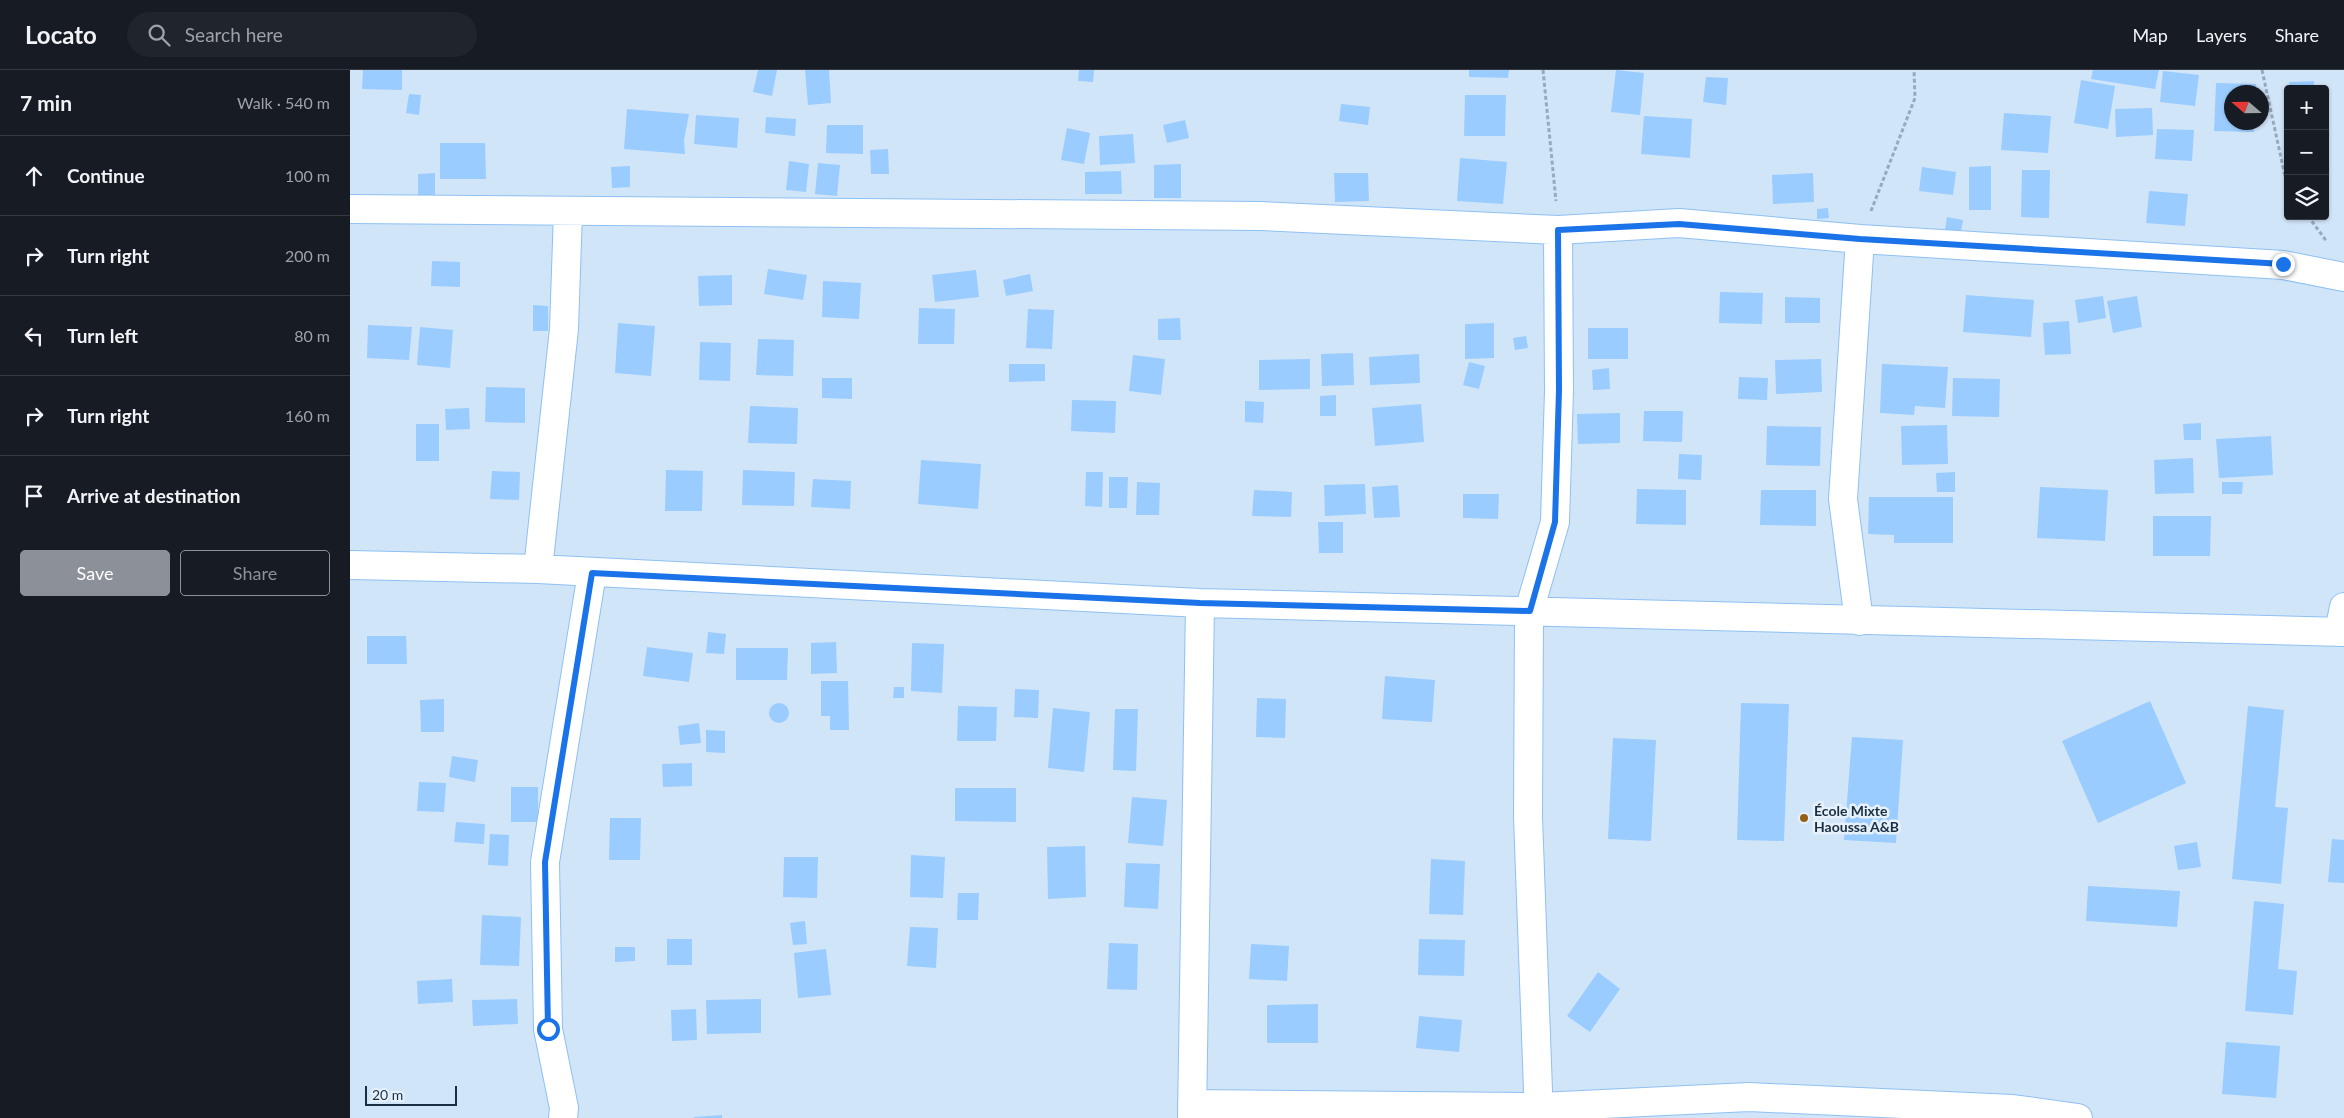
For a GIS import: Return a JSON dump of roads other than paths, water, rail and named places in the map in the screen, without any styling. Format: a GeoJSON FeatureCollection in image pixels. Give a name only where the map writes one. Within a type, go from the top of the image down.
{"type":"FeatureCollection","features":[{"type":"Feature","properties":{"kind":"street"},"geometry":{"type":"LineString","coordinates":[[350,209],[1261,216],[1558,230],[1679,224],[1860,239],[2283,264],[2344,277]]}},
{"type":"Feature","properties":{"kind":"street"},"geometry":{"type":"LineString","coordinates":[[538,569],[564,329],[568,212]]}},
{"type":"Feature","properties":{"kind":"street"},"geometry":{"type":"LineString","coordinates":[[1540,1113],[1528,816],[1530,611],[1555,522],[1559,390],[1558,230]]}},
{"type":"Feature","properties":{"kind":"street"},"geometry":{"type":"LineString","coordinates":[[1859,621],[1842,499],[1860,239]]}},
{"type":"Feature","properties":{"kind":"street"},"geometry":{"type":"LineString","coordinates":[[350,565],[538,569],[1200,603],[1859,621],[2342,624]]}},
{"type":"Feature","properties":{"kind":"street"},"geometry":{"type":"LineString","coordinates":[[563,1118],[564,1108],[548,1029],[545,862],[592,573]]}},
{"type":"Feature","properties":{"kind":"street"},"geometry":{"type":"LineString","coordinates":[[1200,603],[1192,1111],[1540,1113],[1749,1097],[2078,1118]]}},
{"type":"Feature","properties":{"kind":"place","name":"École Mixte Haoussa A&B"},"geometry":{"type":"Point","coordinates":[1804,818]}}]}
